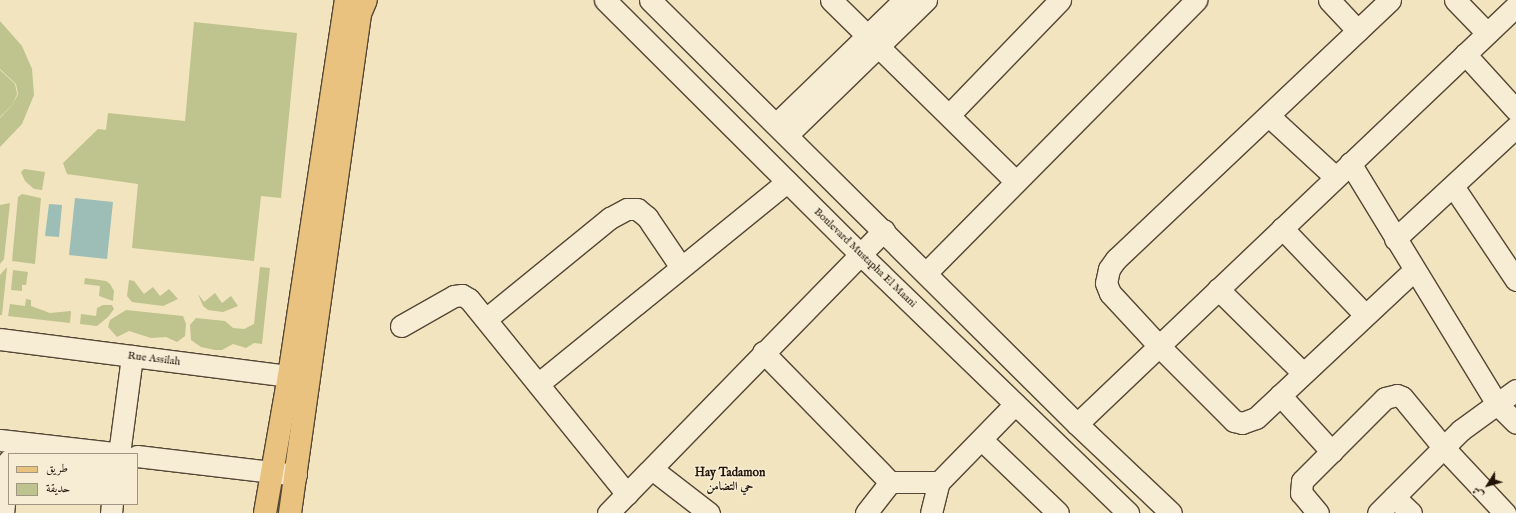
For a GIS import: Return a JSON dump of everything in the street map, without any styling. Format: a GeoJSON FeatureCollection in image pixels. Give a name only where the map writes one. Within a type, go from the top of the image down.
{"type":"FeatureCollection","features":[{"type":"Feature","properties":{"kind":"main road"},"geometry":{"type":"LineString","coordinates":[[290,513],[296,475],[298,377],[346,0]]}},
{"type":"Feature","properties":{"kind":"main road"},"geometry":{"type":"LineString","coordinates":[[266,513],[271,474],[298,377],[359,22],[366,0]]}},
{"type":"Feature","properties":{"kind":"street","name":"Boulevard Mustapha El Maani"},"geometry":{"type":"LineString","coordinates":[[605,0],[860,254],[1128,513]]}},
{"type":"Feature","properties":{"kind":"street"},"geometry":{"type":"LineString","coordinates":[[650,0],[927,272],[1077,424],[1171,513]]}},
{"type":"Feature","properties":{"kind":"street"},"geometry":{"type":"LineString","coordinates":[[831,0],[1015,181]]}},
{"type":"Feature","properties":{"kind":"street"},"geometry":{"type":"LineString","coordinates":[[873,41],[904,0]]}},
{"type":"Feature","properties":{"kind":"street"},"geometry":{"type":"LineString","coordinates":[[782,130],[873,41],[926,0]]}},
{"type":"Feature","properties":{"kind":"street"},"geometry":{"type":"LineString","coordinates":[[948,115],[1060,0]]}},
{"type":"Feature","properties":{"kind":"street"},"geometry":{"type":"LineString","coordinates":[[927,272],[1015,181],[1196,0]]}},
{"type":"Feature","properties":{"kind":"street"},"geometry":{"type":"LineString","coordinates":[[1329,0],[1358,31]]}},
{"type":"Feature","properties":{"kind":"street"},"geometry":{"type":"LineString","coordinates":[[1390,0],[1116,259],[1109,269],[1106,283],[1110,293],[1159,346],[1234,421],[1250,421],[1413,271]]}},
{"type":"Feature","properties":{"kind":"street"},"geometry":{"type":"LineString","coordinates":[[1455,0],[1487,33]]}},
{"type":"Feature","properties":{"kind":"street"},"geometry":{"type":"LineString","coordinates":[[1077,424],[1342,170],[1516,6]]}},
{"type":"Feature","properties":{"kind":"street"},"geometry":{"type":"LineString","coordinates":[[1465,54],[1516,110]]}},
{"type":"Feature","properties":{"kind":"street"},"geometry":{"type":"LineString","coordinates":[[1269,116],[1342,170],[1395,239],[1413,271],[1498,405],[1516,423]]}},
{"type":"Feature","properties":{"kind":"street"},"geometry":{"type":"LineString","coordinates":[[1395,239],[1516,127]]}},
{"type":"Feature","properties":{"kind":"street"},"geometry":{"type":"LineString","coordinates":[[538,384],[680,266],[787,182]]}},
{"type":"Feature","properties":{"kind":"street"},"geometry":{"type":"LineString","coordinates":[[1453,186],[1515,275]]}},
{"type":"Feature","properties":{"kind":"street"},"geometry":{"type":"LineString","coordinates":[[486,320],[610,218],[627,209],[637,209],[647,217],[680,266]]}},
{"type":"Feature","properties":{"kind":"street"},"geometry":{"type":"LineString","coordinates":[[1282,228],[1365,315]]}},
{"type":"Feature","properties":{"kind":"street"},"geometry":{"type":"LineString","coordinates":[[608,513],[763,352],[884,230]]}},
{"type":"Feature","properties":{"kind":"street"},"geometry":{"type":"LineString","coordinates":[[1218,289],[1303,373]]}},
{"type":"Feature","properties":{"kind":"street"},"geometry":{"type":"LineString","coordinates":[[401,326],[454,296],[462,295],[469,299],[627,494]]}},
{"type":"Feature","properties":{"kind":"street","name":"Rue Assilah"},"geometry":{"type":"LineString","coordinates":[[0,339],[298,377]]}},
{"type":"Feature","properties":{"kind":"street"},"geometry":{"type":"LineString","coordinates":[[763,352],[890,482],[940,482]]}},
{"type":"Feature","properties":{"kind":"street"},"geometry":{"type":"LineString","coordinates":[[120,453],[132,356]]}},
{"type":"Feature","properties":{"kind":"street"},"geometry":{"type":"LineString","coordinates":[[1378,513],[1443,447],[1480,414],[1498,405],[1516,390]]}},
{"type":"Feature","properties":{"kind":"street"},"geometry":{"type":"LineString","coordinates":[[1280,395],[1332,452]]}},
{"type":"Feature","properties":{"kind":"street"},"geometry":{"type":"LineString","coordinates":[[1318,513],[1305,500],[1300,486],[1302,481],[1385,398],[1397,395],[1402,397],[1443,447],[1505,513]]}},
{"type":"Feature","properties":{"kind":"street"},"geometry":{"type":"LineString","coordinates":[[931,513],[940,482],[1015,404]]}},
{"type":"Feature","properties":{"kind":"street"},"geometry":{"type":"LineString","coordinates":[[982,440],[1058,513]]}},
{"type":"Feature","properties":{"kind":"street"},"geometry":{"type":"LineString","coordinates":[[3,513],[8,449],[98,453]]}},
{"type":"Feature","properties":{"kind":"street"},"geometry":{"type":"LineString","coordinates":[[138,456],[271,474],[296,475]]}},
{"type":"Feature","properties":{"kind":"street"},"geometry":{"type":"LineString","coordinates":[[652,469],[709,513]]}},
{"type":"Feature","properties":{"kind":"street"},"geometry":{"type":"LineString","coordinates":[[866,513],[890,482]]}},
{"type":"Feature","properties":{"kind":"street"},"geometry":{"type":"LineString","coordinates":[[1394,497],[1411,513]]}},
{"type":"Feature","properties":{"kind":"green space"},"geometry":{"type":"Polygon","coordinates":[[[0,21],[22,46],[32,69],[34,95],[22,124],[0,147],[0,118],[13,104],[18,94],[16,84],[0,69],[0,21]]]}},
{"type":"Feature","properties":{"kind":"green space"},"geometry":{"type":"Polygon","coordinates":[[[194,22],[297,33],[281,198],[261,196],[254,261],[132,248],[138,184],[67,174],[63,163],[98,129],[106,130],[108,113],[185,121],[194,22]]]}},
{"type":"Feature","properties":{"kind":"green space"},"geometry":{"type":"Polygon","coordinates":[[[0,70],[15,84],[17,94],[13,104],[0,117],[0,70]]]}},
{"type":"Feature","properties":{"kind":"green space"},"geometry":{"type":"Polygon","coordinates":[[[24,169],[45,172],[42,190],[34,189],[25,181],[21,172],[24,169]]]}},
{"type":"Feature","properties":{"kind":"green space"},"geometry":{"type":"Polygon","coordinates":[[[22,194],[41,198],[35,264],[12,261],[18,197],[22,194]]]}},
{"type":"Feature","properties":{"kind":"green space"},"geometry":{"type":"Polygon","coordinates":[[[10,203],[4,259],[0,264],[0,205],[10,203]]]}},
{"type":"Feature","properties":{"kind":"green space"},"geometry":{"type":"Polygon","coordinates":[[[7,267],[2,315],[0,315],[0,275],[7,267]]]}},
{"type":"Feature","properties":{"kind":"green space"},"geometry":{"type":"Polygon","coordinates":[[[260,267],[270,268],[262,344],[254,343],[246,348],[233,344],[222,350],[215,350],[201,347],[191,340],[190,325],[196,318],[225,321],[233,328],[244,329],[254,324],[260,267]]]}},
{"type":"Feature","properties":{"kind":"green space"},"geometry":{"type":"Polygon","coordinates":[[[13,270],[28,272],[26,285],[22,285],[22,291],[11,290],[13,270]]]}},
{"type":"Feature","properties":{"kind":"green space"},"geometry":{"type":"Polygon","coordinates":[[[85,278],[106,281],[110,284],[114,291],[113,301],[99,296],[100,286],[84,284],[85,278]]]}},
{"type":"Feature","properties":{"kind":"green space"},"geometry":{"type":"Polygon","coordinates":[[[129,280],[134,281],[144,294],[153,287],[160,296],[169,289],[178,299],[163,306],[132,302],[127,296],[129,280]]]}},
{"type":"Feature","properties":{"kind":"green space"},"geometry":{"type":"Polygon","coordinates":[[[215,293],[222,303],[231,296],[238,306],[223,312],[208,310],[203,306],[198,294],[204,302],[215,293]]]}},
{"type":"Feature","properties":{"kind":"green space"},"geometry":{"type":"Polygon","coordinates":[[[26,299],[31,300],[31,306],[50,313],[71,311],[70,323],[8,316],[10,304],[25,306],[26,299]]]}},
{"type":"Feature","properties":{"kind":"green space"},"geometry":{"type":"Polygon","coordinates":[[[103,305],[112,305],[114,309],[108,317],[97,326],[80,324],[81,314],[96,316],[97,308],[103,305]]]}},
{"type":"Feature","properties":{"kind":"green space"},"geometry":{"type":"Polygon","coordinates":[[[126,310],[183,316],[186,324],[185,336],[177,342],[166,337],[151,338],[129,331],[117,337],[108,327],[110,320],[126,310]]]}},
{"type":"Feature","properties":{"kind":"water"},"geometry":{"type":"Polygon","coordinates":[[[75,198],[113,202],[107,259],[69,255],[75,198]]]}},
{"type":"Feature","properties":{"kind":"water"},"geometry":{"type":"Polygon","coordinates":[[[49,204],[62,205],[59,237],[45,236],[49,204]]]}},
{"type":"Feature","properties":{"kind":"district","name":"Hay Tadamon حي التضامن"},"geometry":{"type":"Point","coordinates":[730,480]}}]}
